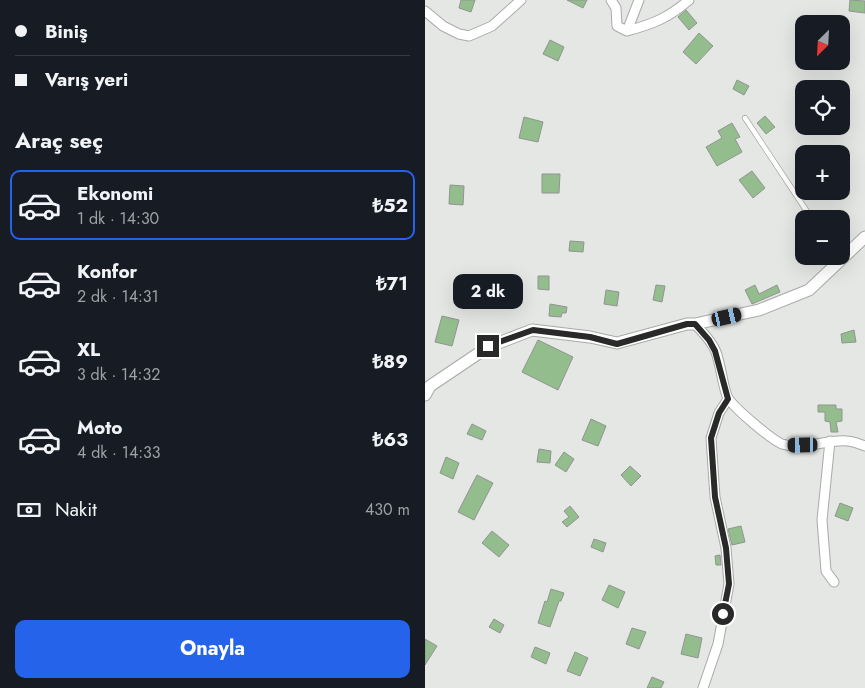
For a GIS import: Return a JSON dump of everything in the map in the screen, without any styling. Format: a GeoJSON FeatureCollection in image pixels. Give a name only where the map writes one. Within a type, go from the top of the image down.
{"type":"FeatureCollection","features":[{"type":"Feature","properties":{"kind":"street"},"geometry":{"type":"LineString","coordinates":[[425,11],[443,26],[459,34],[469,36],[492,26],[521,0]]}},
{"type":"Feature","properties":{"kind":"street"},"geometry":{"type":"LineString","coordinates":[[611,0],[616,8],[617,26],[627,31],[655,23],[680,8],[689,0]]}},
{"type":"Feature","properties":{"kind":"street"},"geometry":{"type":"LineString","coordinates":[[627,31],[639,0]]}},
{"type":"Feature","properties":{"kind":"street"},"geometry":{"type":"LineString","coordinates":[[425,395],[430,386],[488,346],[533,330],[590,337],[617,344],[687,324],[695,324],[759,310],[809,290],[834,264],[865,237]]}},
{"type":"Feature","properties":{"kind":"street"},"geometry":{"type":"LineString","coordinates":[[695,324],[709,340],[715,351],[728,399],[768,436],[782,444],[815,445],[830,441],[848,440],[865,446]]}},
{"type":"Feature","properties":{"kind":"street"},"geometry":{"type":"LineString","coordinates":[[703,688],[719,644],[729,584],[726,548],[715,497],[711,438],[719,413],[728,399]]}},
{"type":"Feature","properties":{"kind":"street"},"geometry":{"type":"LineString","coordinates":[[830,441],[822,520],[826,571],[834,582]]}},
{"type":"Feature","properties":{"kind":"lane"},"geometry":{"type":"LineString","coordinates":[[745,118],[806,210]]}},
{"type":"Feature","properties":{"kind":"building"},"geometry":{"type":"Polygon","coordinates":[[[461,0],[475,0],[471,12],[459,8],[461,0]]]}},
{"type":"Feature","properties":{"kind":"building"},"geometry":{"type":"Polygon","coordinates":[[[567,0],[587,0],[583,8],[567,0]]]}},
{"type":"Feature","properties":{"kind":"building"},"geometry":{"type":"Polygon","coordinates":[[[850,0],[865,1],[865,13],[849,11],[850,0]]]}},
{"type":"Feature","properties":{"kind":"building"},"geometry":{"type":"Polygon","coordinates":[[[686,10],[697,23],[689,30],[678,17],[686,10]]]}},
{"type":"Feature","properties":{"kind":"building"},"geometry":{"type":"Polygon","coordinates":[[[699,33],[713,46],[696,64],[683,52],[699,33]]]}},
{"type":"Feature","properties":{"kind":"building"},"geometry":{"type":"Polygon","coordinates":[[[550,40],[564,47],[558,61],[543,54],[550,40]]]}},
{"type":"Feature","properties":{"kind":"building"},"geometry":{"type":"Polygon","coordinates":[[[737,80],[749,86],[744,95],[733,89],[737,80]]]}},
{"type":"Feature","properties":{"kind":"building"},"geometry":{"type":"Polygon","coordinates":[[[765,116],[775,127],[766,134],[757,123],[765,116]]]}},
{"type":"Feature","properties":{"kind":"building"},"geometry":{"type":"Polygon","coordinates":[[[524,117],[543,122],[538,142],[519,138],[524,117]]]}},
{"type":"Feature","properties":{"kind":"building"},"geometry":{"type":"Polygon","coordinates":[[[732,123],[740,137],[735,139],[742,152],[717,166],[706,147],[722,138],[718,131],[732,123]]]}},
{"type":"Feature","properties":{"kind":"building"},"geometry":{"type":"Polygon","coordinates":[[[752,171],[765,188],[753,198],[739,180],[752,171]]]}},
{"type":"Feature","properties":{"kind":"building"},"geometry":{"type":"Polygon","coordinates":[[[542,174],[560,174],[559,193],[542,193],[542,174]]]}},
{"type":"Feature","properties":{"kind":"building"},"geometry":{"type":"Polygon","coordinates":[[[450,185],[464,186],[463,205],[449,204],[450,185]]]}},
{"type":"Feature","properties":{"kind":"building"},"geometry":{"type":"Polygon","coordinates":[[[570,241],[584,242],[583,252],[569,251],[570,241]]]}},
{"type":"Feature","properties":{"kind":"building"},"geometry":{"type":"Polygon","coordinates":[[[538,276],[549,276],[549,290],[538,289],[538,276]]]}},
{"type":"Feature","properties":{"kind":"building"},"geometry":{"type":"Polygon","coordinates":[[[656,285],[665,286],[662,302],[653,300],[656,285]]]}},
{"type":"Feature","properties":{"kind":"building"},"geometry":{"type":"Polygon","coordinates":[[[755,285],[759,294],[777,285],[780,292],[752,304],[745,290],[755,285]]]}},
{"type":"Feature","properties":{"kind":"building"},"geometry":{"type":"Polygon","coordinates":[[[606,290],[619,292],[617,306],[604,304],[606,290]]]}},
{"type":"Feature","properties":{"kind":"building"},"geometry":{"type":"Polygon","coordinates":[[[550,304],[567,307],[566,313],[562,313],[561,317],[549,316],[550,304]]]}},
{"type":"Feature","properties":{"kind":"building"},"geometry":{"type":"Polygon","coordinates":[[[442,316],[459,320],[452,346],[435,342],[442,316]]]}},
{"type":"Feature","properties":{"kind":"building"},"geometry":{"type":"Polygon","coordinates":[[[854,330],[856,342],[842,343],[841,334],[854,330]]]}},
{"type":"Feature","properties":{"kind":"building"},"geometry":{"type":"Polygon","coordinates":[[[538,340],[573,357],[558,390],[522,372],[538,340]]]}},
{"type":"Feature","properties":{"kind":"building"},"geometry":{"type":"Polygon","coordinates":[[[818,405],[836,405],[836,409],[842,409],[842,421],[836,422],[838,432],[831,432],[830,422],[825,421],[825,412],[818,412],[818,405]]]}},
{"type":"Feature","properties":{"kind":"building"},"geometry":{"type":"Polygon","coordinates":[[[591,419],[606,426],[598,446],[582,440],[591,419]]]}},
{"type":"Feature","properties":{"kind":"building"},"geometry":{"type":"Polygon","coordinates":[[[472,424],[486,431],[482,440],[467,434],[472,424]]]}},
{"type":"Feature","properties":{"kind":"building"},"geometry":{"type":"Polygon","coordinates":[[[539,449],[551,451],[550,463],[537,462],[539,449]]]}},
{"type":"Feature","properties":{"kind":"building"},"geometry":{"type":"Polygon","coordinates":[[[564,452],[574,459],[566,472],[555,465],[564,452]]]}},
{"type":"Feature","properties":{"kind":"building"},"geometry":{"type":"Polygon","coordinates":[[[446,457],[459,463],[453,479],[440,473],[446,457]]]}},
{"type":"Feature","properties":{"kind":"building"},"geometry":{"type":"Polygon","coordinates":[[[630,466],[641,476],[631,486],[621,475],[630,466]]]}},
{"type":"Feature","properties":{"kind":"building"},"geometry":{"type":"Polygon","coordinates":[[[477,475],[493,483],[474,520],[458,512],[477,475]]]}},
{"type":"Feature","properties":{"kind":"building"},"geometry":{"type":"Polygon","coordinates":[[[840,503],[853,508],[848,521],[835,516],[840,503]]]}},
{"type":"Feature","properties":{"kind":"building"},"geometry":{"type":"Polygon","coordinates":[[[570,506],[579,517],[567,527],[562,522],[569,517],[564,511],[570,506]]]}},
{"type":"Feature","properties":{"kind":"building"},"geometry":{"type":"Polygon","coordinates":[[[741,526],[745,542],[732,545],[728,529],[741,526]]]}},
{"type":"Feature","properties":{"kind":"building"},"geometry":{"type":"Polygon","coordinates":[[[492,531],[509,545],[499,557],[482,543],[492,531]]]}},
{"type":"Feature","properties":{"kind":"building"},"geometry":{"type":"Polygon","coordinates":[[[594,539],[606,543],[603,552],[591,547],[594,539]]]}},
{"type":"Feature","properties":{"kind":"building"},"geometry":{"type":"Polygon","coordinates":[[[720,555],[721,565],[716,565],[715,556],[720,555]]]}},
{"type":"Feature","properties":{"kind":"building"},"geometry":{"type":"Polygon","coordinates":[[[609,585],[625,592],[618,608],[602,600],[609,585]]]}},
{"type":"Feature","properties":{"kind":"building"},"geometry":{"type":"Polygon","coordinates":[[[551,589],[564,593],[561,601],[559,601],[550,627],[538,623],[551,589]]]}},
{"type":"Feature","properties":{"kind":"building"},"geometry":{"type":"Polygon","coordinates":[[[494,619],[504,625],[500,633],[489,627],[494,619]]]}},
{"type":"Feature","properties":{"kind":"building"},"geometry":{"type":"Polygon","coordinates":[[[632,628],[646,632],[639,649],[626,644],[632,628]]]}},
{"type":"Feature","properties":{"kind":"building"},"geometry":{"type":"Polygon","coordinates":[[[686,634],[702,638],[698,658],[681,654],[686,634]]]}},
{"type":"Feature","properties":{"kind":"building"},"geometry":{"type":"Polygon","coordinates":[[[425,639],[437,646],[425,665],[425,639]]]}},
{"type":"Feature","properties":{"kind":"building"},"geometry":{"type":"Polygon","coordinates":[[[535,647],[550,653],[546,664],[531,657],[535,647]]]}},
{"type":"Feature","properties":{"kind":"building"},"geometry":{"type":"Polygon","coordinates":[[[575,652],[588,658],[580,676],[567,671],[575,652]]]}},
{"type":"Feature","properties":{"kind":"building"},"geometry":{"type":"Polygon","coordinates":[[[652,677],[664,682],[661,688],[647,688],[652,677]]]}},
{"type":"Feature","properties":{"kind":"route"},"geometry":{"type":"LineString","coordinates":[[488,346],[533,330],[590,337],[617,344],[687,324],[695,324],[709,340],[715,351],[728,399],[719,413],[711,438],[715,497],[726,548],[729,584],[723,614]]}}]}
